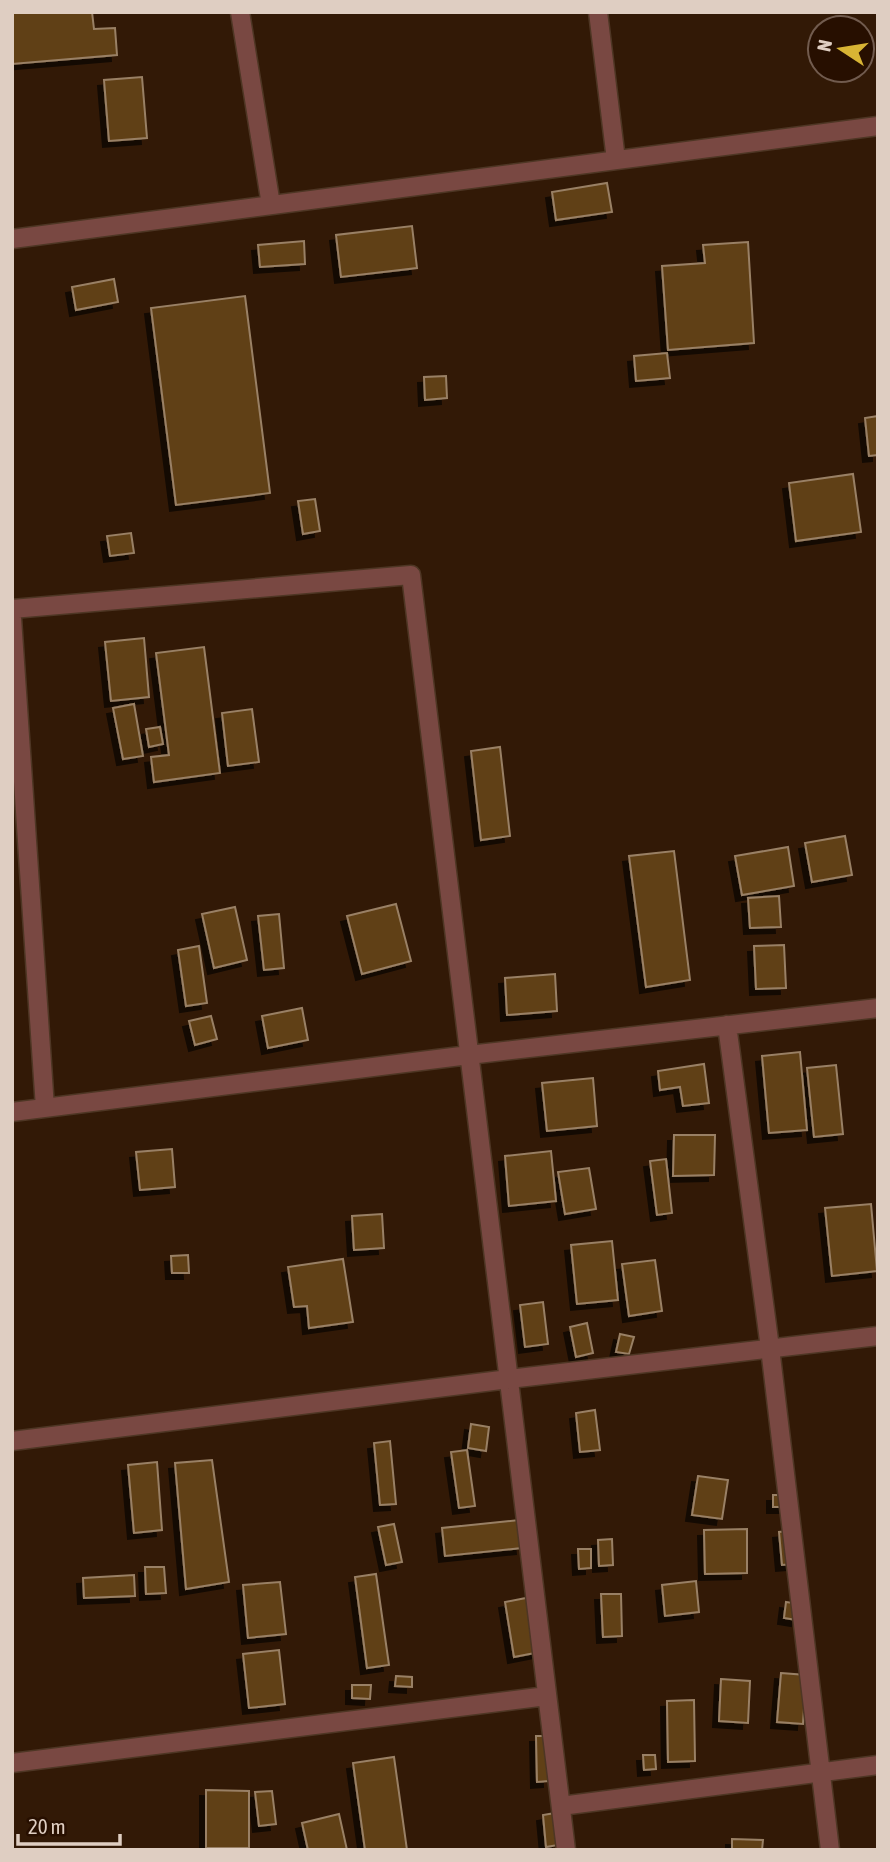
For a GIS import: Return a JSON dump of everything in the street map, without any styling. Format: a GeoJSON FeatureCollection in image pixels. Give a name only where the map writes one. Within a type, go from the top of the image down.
{"type":"FeatureCollection","features":[{"type":"Feature","properties":{"kind":"street"},"geometry":{"type":"LineString","coordinates":[[240,12],[271,205]]}},
{"type":"Feature","properties":{"kind":"street"},"geometry":{"type":"LineString","coordinates":[[598,12],[616,160]]}},
{"type":"Feature","properties":{"kind":"street"},"geometry":{"type":"LineString","coordinates":[[12,239],[878,126]]}},
{"type":"Feature","properties":{"kind":"street"},"geometry":{"type":"LineString","coordinates":[[12,609],[411,575],[566,1850]]}},
{"type":"Feature","properties":{"kind":"street"},"geometry":{"type":"LineString","coordinates":[[12,618],[45,1108]]}},
{"type":"Feature","properties":{"kind":"street"},"geometry":{"type":"LineString","coordinates":[[12,1112],[469,1055],[878,1008]]}},
{"type":"Feature","properties":{"kind":"street"},"geometry":{"type":"LineString","coordinates":[[727,1025],[770,1348],[830,1850]]}},
{"type":"Feature","properties":{"kind":"street"},"geometry":{"type":"LineString","coordinates":[[12,1441],[878,1336]]}},
{"type":"Feature","properties":{"kind":"street"},"geometry":{"type":"LineString","coordinates":[[12,1763],[547,1696]]}},
{"type":"Feature","properties":{"kind":"street"},"geometry":{"type":"LineString","coordinates":[[561,1806],[878,1765]]}},
{"type":"Feature","properties":{"kind":"building"},"geometry":{"type":"Polygon","coordinates":[[[12,12],[92,12],[94,29],[115,28],[117,55],[12,64],[12,12]]]}},
{"type":"Feature","properties":{"kind":"building"},"geometry":{"type":"Polygon","coordinates":[[[142,77],[147,138],[109,141],[104,80],[142,77]]]}},
{"type":"Feature","properties":{"kind":"building"},"geometry":{"type":"Polygon","coordinates":[[[607,183],[612,212],[556,220],[552,192],[607,183]]]}},
{"type":"Feature","properties":{"kind":"building"},"geometry":{"type":"Polygon","coordinates":[[[412,226],[417,268],[341,277],[336,235],[412,226]]]}},
{"type":"Feature","properties":{"kind":"building"},"geometry":{"type":"Polygon","coordinates":[[[304,241],[305,264],[260,267],[258,245],[304,241]]]}},
{"type":"Feature","properties":{"kind":"building"},"geometry":{"type":"Polygon","coordinates":[[[748,242],[754,343],[668,350],[662,266],[705,263],[703,245],[748,242]]]}},
{"type":"Feature","properties":{"kind":"building"},"geometry":{"type":"Polygon","coordinates":[[[114,279],[118,302],[76,310],[72,287],[114,279]]]}},
{"type":"Feature","properties":{"kind":"building"},"geometry":{"type":"Polygon","coordinates":[[[245,296],[270,493],[176,505],[151,308],[245,296]]]}},
{"type":"Feature","properties":{"kind":"building"},"geometry":{"type":"Polygon","coordinates":[[[667,353],[670,378],[636,381],[634,356],[667,353]]]}},
{"type":"Feature","properties":{"kind":"building"},"geometry":{"type":"Polygon","coordinates":[[[446,376],[447,398],[425,400],[424,377],[446,376]]]}},
{"type":"Feature","properties":{"kind":"building"},"geometry":{"type":"Polygon","coordinates":[[[878,416],[878,455],[869,456],[865,418],[878,416]]]}},
{"type":"Feature","properties":{"kind":"building"},"geometry":{"type":"Polygon","coordinates":[[[853,474],[861,532],[796,541],[789,483],[853,474]]]}},
{"type":"Feature","properties":{"kind":"building"},"geometry":{"type":"Polygon","coordinates":[[[315,499],[320,531],[303,534],[298,501],[315,499]]]}},
{"type":"Feature","properties":{"kind":"building"},"geometry":{"type":"Polygon","coordinates":[[[131,533],[134,553],[110,556],[107,536],[131,533]]]}},
{"type":"Feature","properties":{"kind":"building"},"geometry":{"type":"Polygon","coordinates":[[[144,638],[149,697],[111,701],[105,642],[144,638]]]}},
{"type":"Feature","properties":{"kind":"building"},"geometry":{"type":"Polygon","coordinates":[[[204,647],[220,773],[154,782],[151,757],[169,755],[156,653],[204,647]]]}},
{"type":"Feature","properties":{"kind":"building"},"geometry":{"type":"Polygon","coordinates":[[[134,704],[143,756],[123,759],[113,708],[134,704]]]}},
{"type":"Feature","properties":{"kind":"building"},"geometry":{"type":"Polygon","coordinates":[[[252,709],[259,762],[228,766],[222,713],[252,709]]]}},
{"type":"Feature","properties":{"kind":"building"},"geometry":{"type":"Polygon","coordinates":[[[160,727],[163,744],[149,747],[146,729],[160,727]]]}},
{"type":"Feature","properties":{"kind":"building"},"geometry":{"type":"Polygon","coordinates":[[[500,747],[510,836],[481,840],[471,751],[500,747]]]}},
{"type":"Feature","properties":{"kind":"building"},"geometry":{"type":"Polygon","coordinates":[[[845,836],[852,875],[812,882],[805,843],[845,836]]]}},
{"type":"Feature","properties":{"kind":"building"},"geometry":{"type":"Polygon","coordinates":[[[788,847],[794,886],[742,895],[735,856],[788,847]]]}},
{"type":"Feature","properties":{"kind":"building"},"geometry":{"type":"Polygon","coordinates":[[[674,851],[690,980],[646,987],[629,856],[674,851]]]}},
{"type":"Feature","properties":{"kind":"building"},"geometry":{"type":"Polygon","coordinates":[[[779,896],[781,927],[750,928],[748,898],[779,896]]]}},
{"type":"Feature","properties":{"kind":"building"},"geometry":{"type":"Polygon","coordinates":[[[396,904],[411,961],[362,974],[347,916],[396,904]]]}},
{"type":"Feature","properties":{"kind":"building"},"geometry":{"type":"Polygon","coordinates":[[[235,907],[247,960],[214,968],[202,914],[235,907]]]}},
{"type":"Feature","properties":{"kind":"building"},"geometry":{"type":"Polygon","coordinates":[[[279,914],[284,968],[264,970],[258,916],[279,914]]]}},
{"type":"Feature","properties":{"kind":"building"},"geometry":{"type":"Polygon","coordinates":[[[784,945],[786,988],[756,989],[754,946],[784,945]]]}},
{"type":"Feature","properties":{"kind":"building"},"geometry":{"type":"Polygon","coordinates":[[[199,946],[207,1003],[186,1006],[178,950],[199,946]]]}},
{"type":"Feature","properties":{"kind":"building"},"geometry":{"type":"Polygon","coordinates":[[[555,974],[557,1011],[507,1015],[505,978],[555,974]]]}},
{"type":"Feature","properties":{"kind":"building"},"geometry":{"type":"Polygon","coordinates":[[[302,1008],[308,1040],[268,1048],[262,1016],[302,1008]]]}},
{"type":"Feature","properties":{"kind":"building"},"geometry":{"type":"Polygon","coordinates":[[[211,1016],[217,1039],[195,1045],[189,1021],[211,1016]]]}},
{"type":"Feature","properties":{"kind":"building"},"geometry":{"type":"Polygon","coordinates":[[[800,1052],[807,1130],[769,1133],[762,1056],[800,1052]]]}},
{"type":"Feature","properties":{"kind":"building"},"geometry":{"type":"Polygon","coordinates":[[[704,1064],[709,1103],[683,1106],[680,1087],[660,1090],[658,1071],[704,1064]]]}},
{"type":"Feature","properties":{"kind":"building"},"geometry":{"type":"Polygon","coordinates":[[[836,1065],[843,1134],[814,1137],[807,1068],[836,1065]]]}},
{"type":"Feature","properties":{"kind":"building"},"geometry":{"type":"Polygon","coordinates":[[[593,1078],[597,1126],[547,1131],[542,1083],[593,1078]]]}},
{"type":"Feature","properties":{"kind":"building"},"geometry":{"type":"Polygon","coordinates":[[[674,1135],[715,1135],[714,1175],[673,1176],[674,1135]]]}},
{"type":"Feature","properties":{"kind":"building"},"geometry":{"type":"Polygon","coordinates":[[[172,1149],[175,1187],[140,1190],[136,1152],[172,1149]]]}},
{"type":"Feature","properties":{"kind":"building"},"geometry":{"type":"Polygon","coordinates":[[[551,1151],[556,1201],[509,1206],[505,1156],[551,1151]]]}},
{"type":"Feature","properties":{"kind":"building"},"geometry":{"type":"Polygon","coordinates":[[[666,1159],[672,1213],[657,1215],[650,1161],[666,1159]]]}},
{"type":"Feature","properties":{"kind":"building"},"geometry":{"type":"Polygon","coordinates":[[[589,1168],[596,1209],[565,1214],[558,1172],[589,1168]]]}},
{"type":"Feature","properties":{"kind":"building"},"geometry":{"type":"Polygon","coordinates":[[[871,1204],[877,1271],[832,1276],[825,1208],[871,1204]]]}},
{"type":"Feature","properties":{"kind":"building"},"geometry":{"type":"Polygon","coordinates":[[[382,1214],[384,1248],[354,1250],[352,1216],[382,1214]]]}},
{"type":"Feature","properties":{"kind":"building"},"geometry":{"type":"Polygon","coordinates":[[[612,1241],[618,1300],[577,1304],[571,1245],[612,1241]]]}},
{"type":"Feature","properties":{"kind":"building"},"geometry":{"type":"Polygon","coordinates":[[[188,1255],[189,1273],[172,1273],[171,1256],[188,1255]]]}},
{"type":"Feature","properties":{"kind":"building"},"geometry":{"type":"Polygon","coordinates":[[[343,1259],[353,1322],[309,1328],[307,1306],[294,1307],[288,1267],[343,1259]]]}},
{"type":"Feature","properties":{"kind":"building"},"geometry":{"type":"Polygon","coordinates":[[[655,1260],[662,1311],[629,1316],[622,1264],[655,1260]]]}},
{"type":"Feature","properties":{"kind":"building"},"geometry":{"type":"Polygon","coordinates":[[[543,1302],[548,1344],[525,1347],[520,1305],[543,1302]]]}},
{"type":"Feature","properties":{"kind":"building"},"geometry":{"type":"Polygon","coordinates":[[[587,1323],[593,1353],[576,1357],[570,1327],[587,1323]]]}},
{"type":"Feature","properties":{"kind":"building"},"geometry":{"type":"Polygon","coordinates":[[[620,1334],[634,1337],[629,1354],[616,1352],[620,1334]]]}},
{"type":"Feature","properties":{"kind":"building"},"geometry":{"type":"Polygon","coordinates":[[[595,1410],[600,1450],[580,1452],[576,1413],[595,1410]]]}},
{"type":"Feature","properties":{"kind":"building"},"geometry":{"type":"Polygon","coordinates":[[[471,1424],[489,1427],[486,1451],[468,1448],[471,1424]]]}},
{"type":"Feature","properties":{"kind":"building"},"geometry":{"type":"Polygon","coordinates":[[[390,1441],[396,1504],[380,1505],[374,1443],[390,1441]]]}},
{"type":"Feature","properties":{"kind":"building"},"geometry":{"type":"Polygon","coordinates":[[[467,1450],[475,1506],[459,1508],[451,1452],[467,1450]]]}},
{"type":"Feature","properties":{"kind":"building"},"geometry":{"type":"Polygon","coordinates":[[[212,1460],[229,1582],[186,1589],[175,1463],[212,1460]]]}},
{"type":"Feature","properties":{"kind":"building"},"geometry":{"type":"Polygon","coordinates":[[[157,1462],[162,1530],[134,1533],[128,1465],[157,1462]]]}},
{"type":"Feature","properties":{"kind":"building"},"geometry":{"type":"Polygon","coordinates":[[[698,1476],[728,1480],[722,1519],[692,1515],[698,1476]]]}},
{"type":"Feature","properties":{"kind":"building"},"geometry":{"type":"Polygon","coordinates":[[[773,1495],[786,1495],[786,1507],[773,1507],[773,1495]]]}},
{"type":"Feature","properties":{"kind":"building"},"geometry":{"type":"Polygon","coordinates":[[[519,1520],[522,1548],[445,1556],[442,1528],[519,1520]]]}},
{"type":"Feature","properties":{"kind":"building"},"geometry":{"type":"Polygon","coordinates":[[[394,1524],[402,1562],[386,1565],[378,1527],[394,1524]]]}},
{"type":"Feature","properties":{"kind":"building"},"geometry":{"type":"Polygon","coordinates":[[[747,1529],[747,1573],[705,1574],[704,1530],[747,1529]]]}},
{"type":"Feature","properties":{"kind":"building"},"geometry":{"type":"Polygon","coordinates":[[[788,1531],[792,1564],[782,1565],[779,1532],[788,1531]]]}},
{"type":"Feature","properties":{"kind":"building"},"geometry":{"type":"Polygon","coordinates":[[[612,1539],[613,1565],[599,1566],[598,1540],[612,1539]]]}},
{"type":"Feature","properties":{"kind":"building"},"geometry":{"type":"Polygon","coordinates":[[[578,1549],[591,1549],[591,1568],[579,1569],[578,1549]]]}},
{"type":"Feature","properties":{"kind":"building"},"geometry":{"type":"Polygon","coordinates":[[[145,1567],[164,1567],[166,1593],[146,1594],[145,1567]]]}},
{"type":"Feature","properties":{"kind":"building"},"geometry":{"type":"Polygon","coordinates":[[[376,1574],[389,1665],[367,1668],[355,1577],[376,1574]]]}},
{"type":"Feature","properties":{"kind":"building"},"geometry":{"type":"Polygon","coordinates":[[[134,1575],[135,1596],[84,1598],[83,1578],[134,1575]]]}},
{"type":"Feature","properties":{"kind":"building"},"geometry":{"type":"Polygon","coordinates":[[[696,1581],[699,1612],[665,1616],[662,1585],[696,1581]]]}},
{"type":"Feature","properties":{"kind":"building"},"geometry":{"type":"Polygon","coordinates":[[[280,1582],[286,1634],[248,1638],[243,1585],[280,1582]]]}},
{"type":"Feature","properties":{"kind":"building"},"geometry":{"type":"Polygon","coordinates":[[[601,1594],[621,1594],[622,1636],[603,1637],[601,1594]]]}},
{"type":"Feature","properties":{"kind":"building"},"geometry":{"type":"Polygon","coordinates":[[[531,1597],[540,1652],[514,1657],[505,1602],[531,1597]]]}},
{"type":"Feature","properties":{"kind":"building"},"geometry":{"type":"Polygon","coordinates":[[[786,1602],[800,1604],[797,1620],[784,1618],[786,1602]]]}},
{"type":"Feature","properties":{"kind":"building"},"geometry":{"type":"Polygon","coordinates":[[[279,1650],[285,1704],[249,1708],[243,1654],[279,1650]]]}},
{"type":"Feature","properties":{"kind":"building"},"geometry":{"type":"Polygon","coordinates":[[[781,1673],[806,1675],[803,1724],[777,1722],[781,1673]]]}},
{"type":"Feature","properties":{"kind":"building"},"geometry":{"type":"Polygon","coordinates":[[[396,1676],[412,1677],[412,1687],[395,1686],[396,1676]]]}},
{"type":"Feature","properties":{"kind":"building"},"geometry":{"type":"Polygon","coordinates":[[[721,1679],[750,1681],[748,1723],[719,1721],[721,1679]]]}},
{"type":"Feature","properties":{"kind":"building"},"geometry":{"type":"Polygon","coordinates":[[[352,1685],[371,1685],[370,1699],[352,1698],[352,1685]]]}},
{"type":"Feature","properties":{"kind":"building"},"geometry":{"type":"Polygon","coordinates":[[[694,1700],[695,1761],[668,1762],[667,1701],[694,1700]]]}},
{"type":"Feature","properties":{"kind":"building"},"geometry":{"type":"Polygon","coordinates":[[[536,1736],[548,1736],[549,1781],[537,1782],[536,1736]]]}},
{"type":"Feature","properties":{"kind":"building"},"geometry":{"type":"Polygon","coordinates":[[[643,1755],[655,1755],[656,1769],[644,1770],[643,1755]]]}},
{"type":"Feature","properties":{"kind":"building"},"geometry":{"type":"Polygon","coordinates":[[[394,1757],[407,1850],[365,1850],[353,1763],[394,1757]]]}},
{"type":"Feature","properties":{"kind":"building"},"geometry":{"type":"Polygon","coordinates":[[[206,1790],[249,1791],[249,1848],[206,1848],[206,1790]]]}},
{"type":"Feature","properties":{"kind":"building"},"geometry":{"type":"Polygon","coordinates":[[[272,1791],[276,1824],[259,1826],[255,1792],[272,1791]]]}},
{"type":"Feature","properties":{"kind":"building"},"geometry":{"type":"Polygon","coordinates":[[[555,1813],[558,1845],[546,1847],[543,1815],[555,1813]]]}},
{"type":"Feature","properties":{"kind":"building"},"geometry":{"type":"Polygon","coordinates":[[[339,1814],[347,1850],[308,1850],[302,1823],[339,1814]]]}},
{"type":"Feature","properties":{"kind":"building"},"geometry":{"type":"Polygon","coordinates":[[[732,1839],[763,1840],[762,1850],[732,1850],[732,1839]]]}}]}
